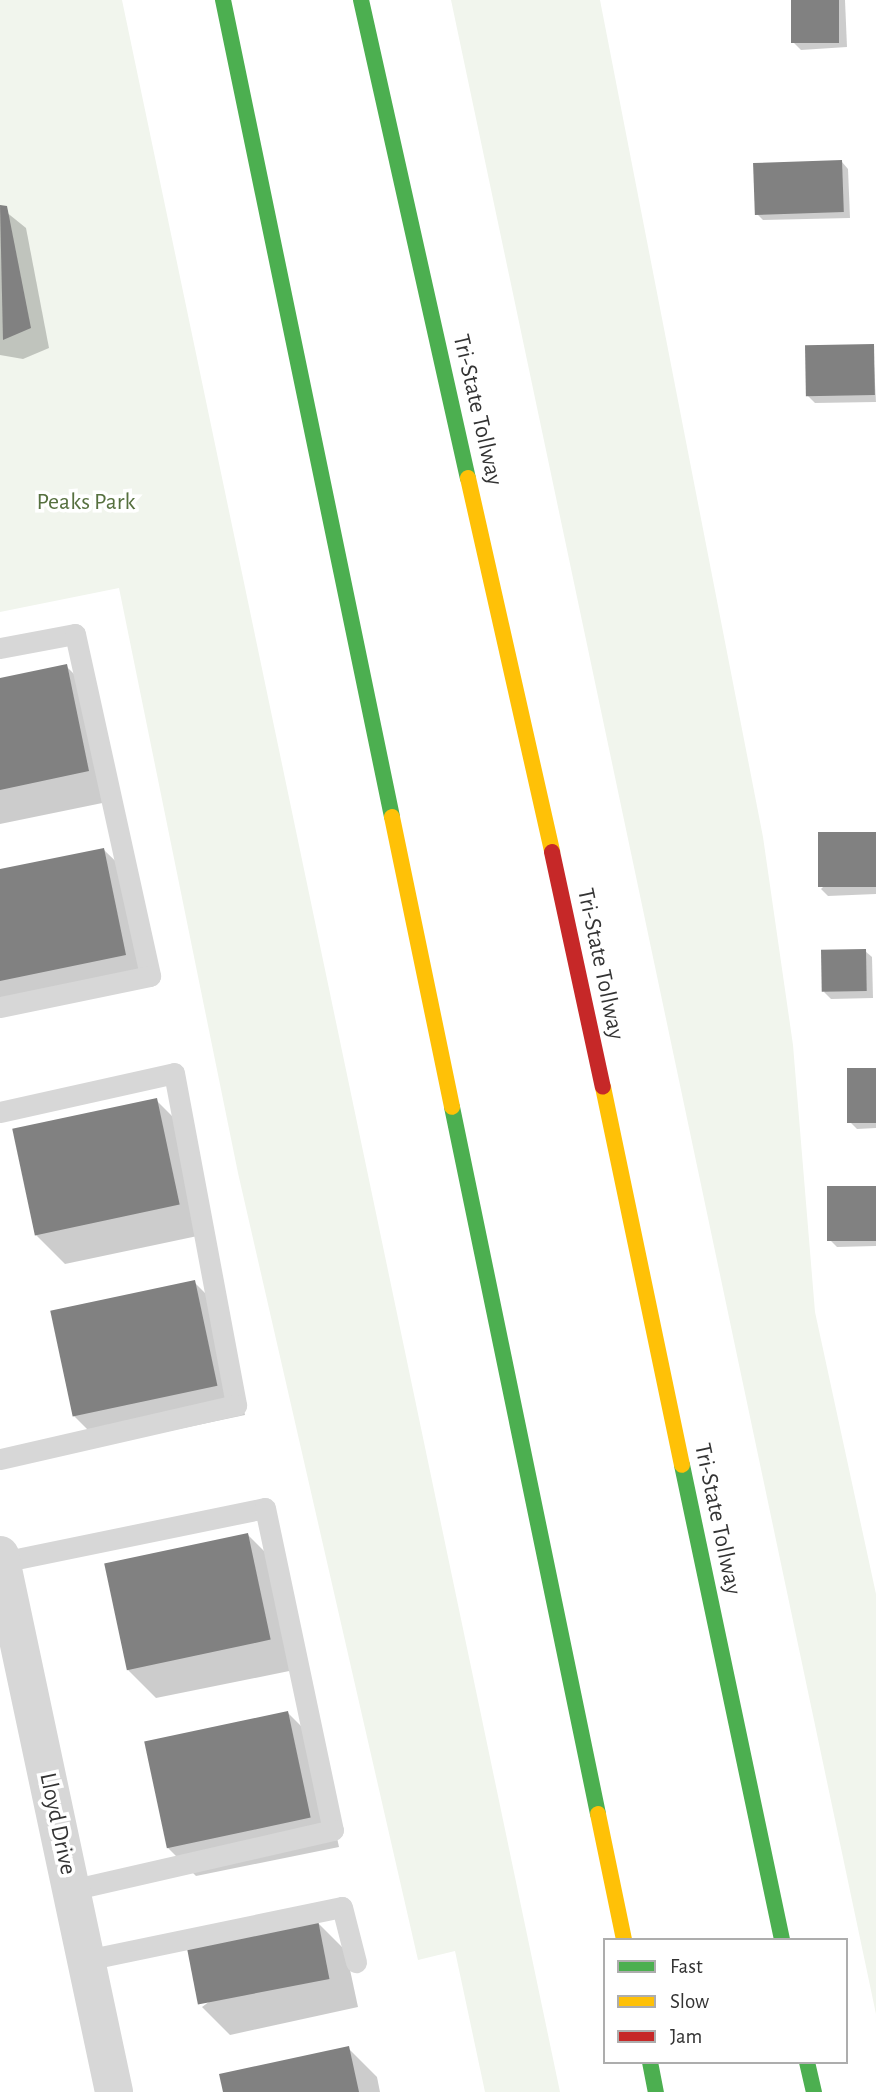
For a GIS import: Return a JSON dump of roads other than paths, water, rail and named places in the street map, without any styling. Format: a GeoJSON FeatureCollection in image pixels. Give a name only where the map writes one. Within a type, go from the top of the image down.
{"type":"FeatureCollection","features":[{"type":"Feature","properties":{"kind":"highway"},"geometry":{"type":"LineString","coordinates":[[223,0],[624,1938]]}},
{"type":"Feature","properties":{"kind":"highway","name":"Tri-State Tollway"},"geometry":{"type":"LineString","coordinates":[[361,0],[575,954],[782,1938]]}},
{"type":"Feature","properties":{"kind":"highway"},"geometry":{"type":"LineString","coordinates":[[650,2064],[656,2092]]}},
{"type":"Feature","properties":{"kind":"highway"},"geometry":{"type":"LineString","coordinates":[[807,2064],[814,2092]]}},
{"type":"Feature","properties":{"kind":"street","name":"Lloyd Drive"},"geometry":{"type":"LineString","coordinates":[[1,1559],[114,2092]]}},
{"type":"Feature","properties":{"kind":"lane"},"geometry":{"type":"LineString","coordinates":[[0,648],[75,634],[150,976],[0,1007]]}},
{"type":"Feature","properties":{"kind":"lane"},"geometry":{"type":"LineString","coordinates":[[0,1112],[174,1073],[236,1405],[0,1459]]}},
{"type":"Feature","properties":{"kind":"lane"},"geometry":{"type":"LineString","coordinates":[[1,1559],[265,1508],[328,1803],[333,1830],[71,1890]]}},
{"type":"Feature","properties":{"kind":"lane"},"geometry":{"type":"LineString","coordinates":[[86,1960],[342,1907],[356,1962]]}},
{"type":"Feature","properties":{"kind":"park label","name":"Peaks Park"},"geometry":{"type":"Point","coordinates":[86,503]}}]}
